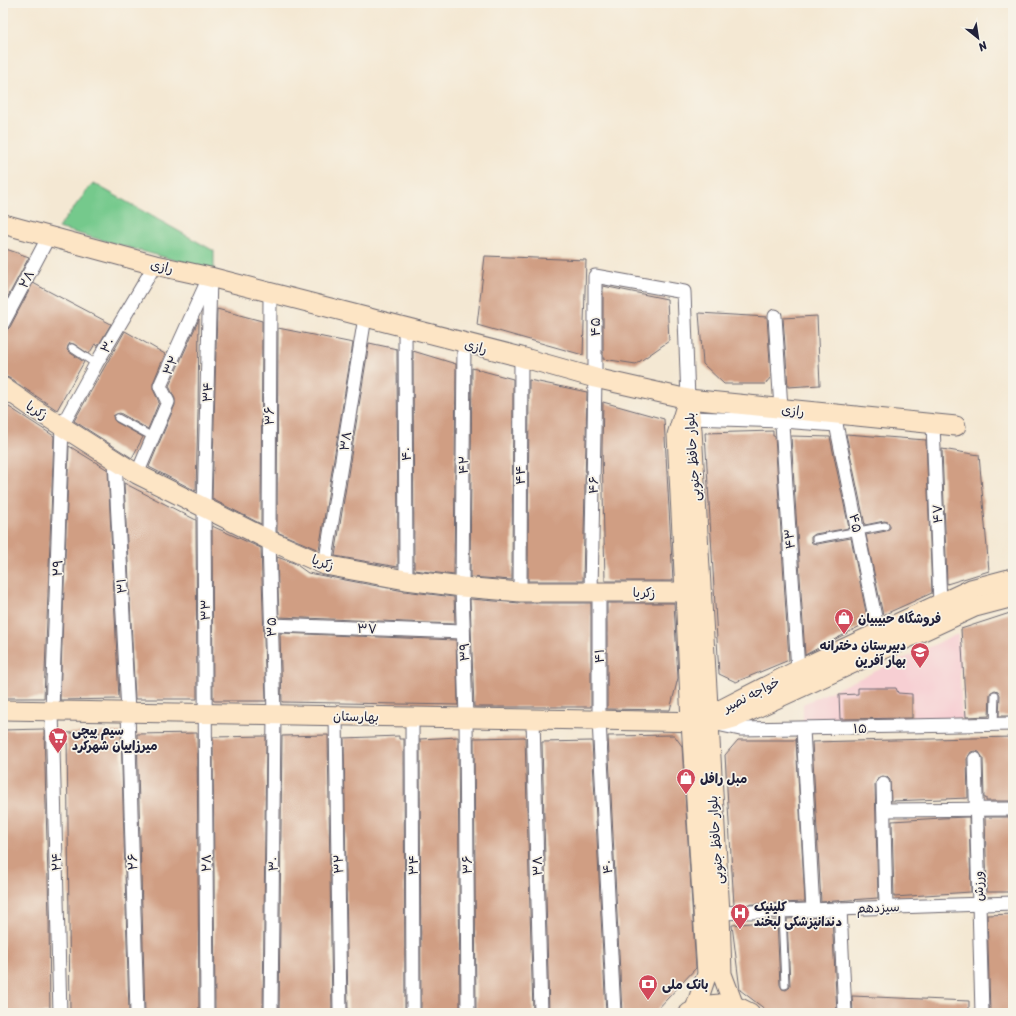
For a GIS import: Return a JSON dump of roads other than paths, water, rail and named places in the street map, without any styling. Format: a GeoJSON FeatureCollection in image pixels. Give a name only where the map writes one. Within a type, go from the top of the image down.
{"type":"FeatureCollection","features":[{"type":"Feature","properties":{"kind":"main road","name":"رازی"},"geometry":{"type":"LineString","coordinates":[[3,224],[155,265],[210,277],[464,342],[595,378],[688,399],[781,415],[956,426]]}},
{"type":"Feature","properties":{"kind":"main road","name":"زکریا"},"geometry":{"type":"LineString","coordinates":[[3,387],[137,474],[269,540],[326,565],[406,580],[520,592],[685,592]]}},
{"type":"Feature","properties":{"kind":"main road","name":"بلوار حافظ جنوبی"},"geometry":{"type":"LineString","coordinates":[[688,399],[692,438],[707,974],[692,1011]]}},
{"type":"Feature","properties":{"kind":"main road","name":"بلوار حافظ جنوبی"},"geometry":{"type":"LineString","coordinates":[[688,399],[677,436],[685,592],[720,913],[722,974],[742,1009]]}},
{"type":"Feature","properties":{"kind":"main road","name":"خواجه نصیر"},"geometry":{"type":"LineString","coordinates":[[734,710],[798,670],[878,632],[971,589],[1013,578]]}},
{"type":"Feature","properties":{"kind":"main road","name":"خواجه نصیر"},"geometry":{"type":"LineString","coordinates":[[699,722],[718,711],[734,710],[975,607],[1013,597]]}},
{"type":"Feature","properties":{"kind":"main road","name":"بهارستان"},"geometry":{"type":"LineString","coordinates":[[3,710],[699,722]]}},
{"type":"Feature","properties":{"kind":"main road"},"geometry":{"type":"LineString","coordinates":[[692,1011],[701,1006],[714,1004],[742,1009]]}},
{"type":"Feature","properties":{"kind":"street","name":"۲۸"},"geometry":{"type":"LineString","coordinates":[[3,323],[49,236]]}},
{"type":"Feature","properties":{"kind":"street","name":"۳۰"},"geometry":{"type":"LineString","coordinates":[[62,426],[96,364],[155,265]]}},
{"type":"Feature","properties":{"kind":"street","name":"۴۵"},"geometry":{"type":"LineString","coordinates":[[595,378],[595,276],[684,292],[688,399]]}},
{"type":"Feature","properties":{"kind":"street","name":"۳۲"},"geometry":{"type":"LineString","coordinates":[[137,474],[168,402],[160,386],[210,277]]}},
{"type":"Feature","properties":{"kind":"street","name":"۳۴"},"geometry":{"type":"LineString","coordinates":[[204,507],[210,277]]}},
{"type":"Feature","properties":{"kind":"street","name":"۳۶"},"geometry":{"type":"LineString","coordinates":[[269,540],[270,293]]}},
{"type":"Feature","properties":{"kind":"street","name":"۴۳"},"geometry":{"type":"LineString","coordinates":[[775,316],[798,670]]}},
{"type":"Feature","properties":{"kind":"street","name":"۳۸"},"geometry":{"type":"LineString","coordinates":[[326,565],[365,317]]}},
{"type":"Feature","properties":{"kind":"street","name":"۴۰"},"geometry":{"type":"LineString","coordinates":[[405,327],[406,580]]}},
{"type":"Feature","properties":{"kind":"street","name":"۴۲"},"geometry":{"type":"LineString","coordinates":[[462,587],[464,342]]}},
{"type":"Feature","properties":{"kind":"street","name":"۴۴"},"geometry":{"type":"LineString","coordinates":[[520,592],[521,357]]}},
{"type":"Feature","properties":{"kind":"street","name":"۴۶"},"geometry":{"type":"LineString","coordinates":[[595,378],[595,592]]}},
{"type":"Feature","properties":{"kind":"street"},"geometry":{"type":"LineString","coordinates":[[690,418],[781,415]]}},
{"type":"Feature","properties":{"kind":"street","name":"۴۵"},"geometry":{"type":"LineString","coordinates":[[835,419],[878,632]]}},
{"type":"Feature","properties":{"kind":"street","name":"۴۷"},"geometry":{"type":"LineString","coordinates":[[933,424],[940,604]]}},
{"type":"Feature","properties":{"kind":"street","name":"۲۹"},"geometry":{"type":"LineString","coordinates":[[52,710],[62,426]]}},
{"type":"Feature","properties":{"kind":"street","name":"۳۱"},"geometry":{"type":"LineString","coordinates":[[115,460],[128,712]]}},
{"type":"Feature","properties":{"kind":"street","name":"۳۳"},"geometry":{"type":"LineString","coordinates":[[204,507],[206,713]]}},
{"type":"Feature","properties":{"kind":"street","name":"۳۵"},"geometry":{"type":"LineString","coordinates":[[269,540],[274,714]]}},
{"type":"Feature","properties":{"kind":"street","name":"۳۹"},"geometry":{"type":"LineString","coordinates":[[462,587],[466,718]]}},
{"type":"Feature","properties":{"kind":"street","name":"۴۱"},"geometry":{"type":"LineString","coordinates":[[595,592],[599,720]]}},
{"type":"Feature","properties":{"kind":"street","name":"۳۷"},"geometry":{"type":"LineString","coordinates":[[271,625],[463,632]]}},
{"type":"Feature","properties":{"kind":"street","name":"۲۴"},"geometry":{"type":"LineString","coordinates":[[52,710],[60,1013]]}},
{"type":"Feature","properties":{"kind":"street","name":"۲۶"},"geometry":{"type":"LineString","coordinates":[[128,712],[136,1013]]}},
{"type":"Feature","properties":{"kind":"street","name":"۲۸"},"geometry":{"type":"LineString","coordinates":[[206,713],[207,1013]]}},
{"type":"Feature","properties":{"kind":"street","name":"۳۰"},"geometry":{"type":"LineString","coordinates":[[271,1013],[274,714]]}},
{"type":"Feature","properties":{"kind":"street","name":"۳۲"},"geometry":{"type":"LineString","coordinates":[[336,715],[340,1013]]}},
{"type":"Feature","properties":{"kind":"street","name":"۳۴"},"geometry":{"type":"LineString","coordinates":[[412,717],[414,1013]]}},
{"type":"Feature","properties":{"kind":"street","name":"۳۶"},"geometry":{"type":"LineString","coordinates":[[466,718],[468,1013]]}},
{"type":"Feature","properties":{"kind":"street","name":"۳۸"},"geometry":{"type":"LineString","coordinates":[[533,719],[541,1013]]}},
{"type":"Feature","properties":{"kind":"street","name":"۴۰"},"geometry":{"type":"LineString","coordinates":[[599,720],[614,1013]]}},
{"type":"Feature","properties":{"kind":"street","name":"۱۵"},"geometry":{"type":"LineString","coordinates":[[699,722],[740,729],[1013,724]]}},
{"type":"Feature","properties":{"kind":"street"},"geometry":{"type":"LineString","coordinates":[[803,729],[813,910]]}},
{"type":"Feature","properties":{"kind":"street","name":"ورزش"},"geometry":{"type":"LineString","coordinates":[[975,759],[982,1013]]}},
{"type":"Feature","properties":{"kind":"street"},"geometry":{"type":"LineString","coordinates":[[883,784],[886,907]]}},
{"type":"Feature","properties":{"kind":"street"},"geometry":{"type":"LineString","coordinates":[[884,810],[1013,809]]}},
{"type":"Feature","properties":{"kind":"street","name":"سیزدهم"},"geometry":{"type":"LineString","coordinates":[[720,913],[1013,903]]}},
{"type":"Feature","properties":{"kind":"street"},"geometry":{"type":"LineString","coordinates":[[840,909],[845,1013]]}},
{"type":"Feature","properties":{"kind":"lane"},"geometry":{"type":"LineString","coordinates":[[72,348],[96,364]]}},
{"type":"Feature","properties":{"kind":"lane"},"geometry":{"type":"LineString","coordinates":[[118,418],[153,437]]}},
{"type":"Feature","properties":{"kind":"lane"},"geometry":{"type":"LineString","coordinates":[[816,538],[885,526]]}},
{"type":"Feature","properties":{"kind":"lane"},"geometry":{"type":"LineString","coordinates":[[994,725],[995,695]]}},
{"type":"Feature","properties":{"kind":"lane"},"geometry":{"type":"LineString","coordinates":[[782,911],[785,985]]}},
{"type":"Feature","properties":{"kind":"place","name":"فروشگاه حبیبیان"},"geometry":{"type":"Point","coordinates":[844,635]}},
{"type":"Feature","properties":{"kind":"place","name":"دبیرستان دخترانه بهار آفرین"},"geometry":{"type":"Point","coordinates":[920,669]}},
{"type":"Feature","properties":{"kind":"place","name":"سیم پیچی میرزاییان شهرکرد"},"geometry":{"type":"Point","coordinates":[58,754]}},
{"type":"Feature","properties":{"kind":"place","name":"مبل رافل"},"geometry":{"type":"Point","coordinates":[686,795]}},
{"type":"Feature","properties":{"kind":"place","name":"کلینیک دندانپزشکی لبخند"},"geometry":{"type":"Point","coordinates":[740,930]}},
{"type":"Feature","properties":{"kind":"place","name":"بانک ملی"},"geometry":{"type":"Point","coordinates":[648,1001]}}]}
